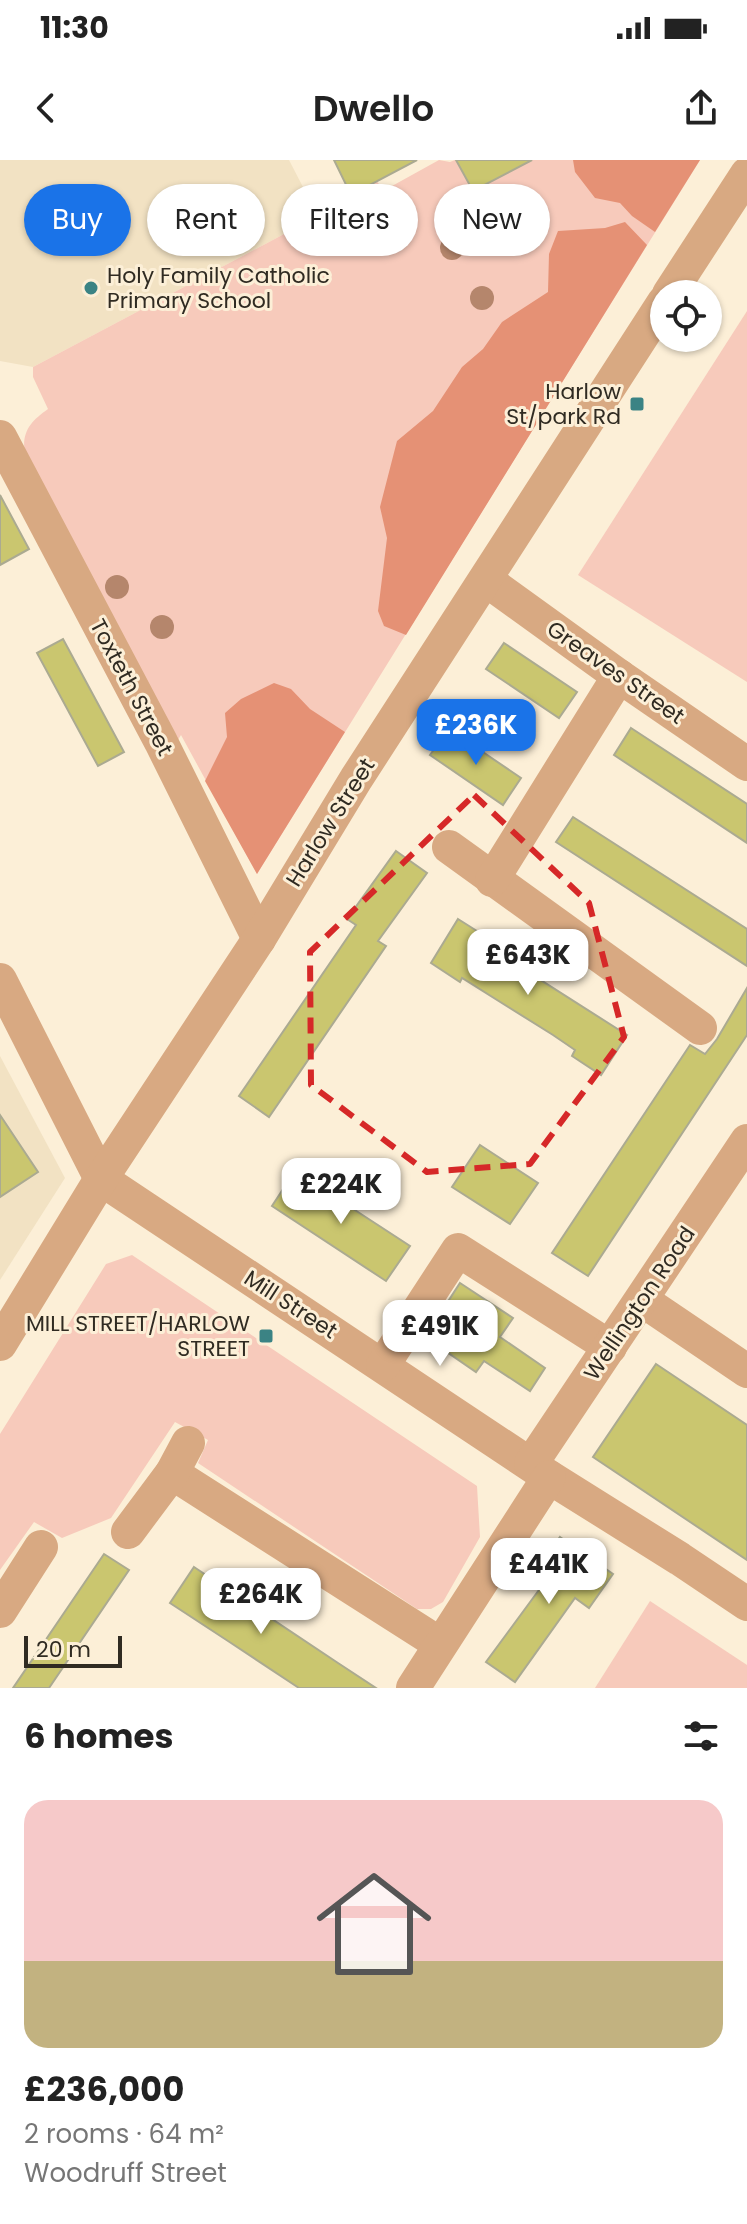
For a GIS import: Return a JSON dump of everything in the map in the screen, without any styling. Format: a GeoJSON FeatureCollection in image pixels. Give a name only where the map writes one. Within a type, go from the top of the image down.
{"type":"FeatureCollection","features":[{"type":"Feature","properties":{"kind":"street"},"geometry":{"type":"LineString","coordinates":[[678,280],[747,174]]}},
{"type":"Feature","properties":{"kind":"street","name":"Harlow Street"},"geometry":{"type":"LineString","coordinates":[[0,1344],[101,1179],[259,939],[356,779],[650,324]]}},
{"type":"Feature","properties":{"kind":"street","name":"Toxteth Street"},"geometry":{"type":"LineString","coordinates":[[0,437],[161,742],[259,939]]}},
{"type":"Feature","properties":{"kind":"street","name":"Greaves Street"},"geometry":{"type":"LineString","coordinates":[[486,580],[747,764]]}},
{"type":"Feature","properties":{"kind":"street"},"geometry":{"type":"LineString","coordinates":[[492,880],[619,676]]}},
{"type":"Feature","properties":{"kind":"street"},"geometry":{"type":"LineString","coordinates":[[449,847],[700,1028]]}},
{"type":"Feature","properties":{"kind":"street","name":"Mill Street"},"geometry":{"type":"LineString","coordinates":[[0,980],[101,1179],[540,1471],[747,1604]]}},
{"type":"Feature","properties":{"kind":"street","name":"Wellington Road"},"geometry":{"type":"LineString","coordinates":[[413,1688],[610,1347],[747,1141]]}},
{"type":"Feature","properties":{"kind":"street"},"geometry":{"type":"LineString","coordinates":[[383,1365],[458,1250],[610,1347]]}},
{"type":"Feature","properties":{"kind":"street"},"geometry":{"type":"LineString","coordinates":[[642,1300],[747,1371]]}},
{"type":"Feature","properties":{"kind":"street"},"geometry":{"type":"LineString","coordinates":[[128,1532],[180,1458],[440,1644]]}},
{"type":"Feature","properties":{"kind":"street"},"geometry":{"type":"LineString","coordinates":[[0,1611],[41,1547]]}},
{"type":"Feature","properties":{"kind":"highlighted area"},"geometry":{"type":"Polygon","coordinates":[[[474,795],[589,903],[624,1037],[530,1164],[427,1172],[311,1085],[310,952],[474,795]]]}},
{"type":"Feature","properties":{"kind":"shaded area","name":"Holy Family Catholic Primary School"},"geometry":{"type":"Polygon","coordinates":[[[0,160],[289,160],[301,184],[281,184],[281,236],[265,244],[265,184],[147,184],[147,256],[243,256],[33,367],[0,361],[0,160]]]}},
{"type":"Feature","properties":{"kind":"shaded area"},"geometry":{"type":"Polygon","coordinates":[[[439,160],[700,160],[257,874],[181,735],[176,743],[25,454],[26,433],[48,409],[33,377],[33,367],[243,256],[265,256],[265,244],[281,236],[281,256],[418,256],[418,184],[396,184],[439,160]]]}},
{"type":"Feature","properties":{"kind":"shaded area"},"geometry":{"type":"Polygon","coordinates":[[[573,160],[700,160],[655,232],[620,203],[595,198],[575,172],[573,160]]]}},
{"type":"Feature","properties":{"kind":"shaded area"},"geometry":{"type":"Polygon","coordinates":[[[625,222],[647,245],[406,635],[384,626],[378,611],[387,538],[380,507],[397,441],[433,411],[462,367],[483,349],[502,322],[548,292],[549,256],[558,231],[605,228],[625,222]]]}},
{"type":"Feature","properties":{"kind":"shaded area"},"geometry":{"type":"Polygon","coordinates":[[[747,311],[747,682],[578,575],[747,311]]]}},
{"type":"Feature","properties":{"kind":"shaded area"},"geometry":{"type":"Polygon","coordinates":[[[274,683],[291,689],[310,709],[345,732],[257,874],[205,781],[227,737],[225,713],[241,699],[274,683]]]}},
{"type":"Feature","properties":{"kind":"shaded area"},"geometry":{"type":"Polygon","coordinates":[[[0,1056],[65,1178],[0,1280],[0,1056]]]}},
{"type":"Feature","properties":{"kind":"shaded area"},"geometry":{"type":"Polygon","coordinates":[[[132,1255],[477,1486],[480,1537],[443,1602],[431,1609],[417,1609],[198,1463],[208,1440],[175,1422],[111,1518],[62,1538],[34,1522],[0,1570],[0,1434],[106,1264],[132,1255]]]}},
{"type":"Feature","properties":{"kind":"shaded area"},"geometry":{"type":"Polygon","coordinates":[[[650,1601],[747,1665],[747,1688],[595,1688],[650,1601]]]}},
{"type":"Feature","properties":{"kind":"building"},"geometry":{"type":"Polygon","coordinates":[[[334,160],[417,160],[372,184],[346,184],[334,160]]]}},
{"type":"Feature","properties":{"kind":"building"},"geometry":{"type":"Polygon","coordinates":[[[456,160],[532,160],[486,184],[469,184],[456,160]]]}},
{"type":"Feature","properties":{"kind":"building"},"geometry":{"type":"Polygon","coordinates":[[[0,495],[29,549],[0,565],[0,495]]]}},
{"type":"Feature","properties":{"kind":"building"},"geometry":{"type":"Polygon","coordinates":[[[63,639],[124,752],[98,766],[37,653],[63,639]]]}},
{"type":"Feature","properties":{"kind":"building"},"geometry":{"type":"Polygon","coordinates":[[[504,643],[577,692],[559,718],[486,669],[504,643]]]}},
{"type":"Feature","properties":{"kind":"building"},"geometry":{"type":"Polygon","coordinates":[[[631,728],[747,804],[747,843],[614,755],[631,728]]]}},
{"type":"Feature","properties":{"kind":"building"},"geometry":{"type":"Polygon","coordinates":[[[449,729],[521,778],[503,805],[430,755],[449,729]]]}},
{"type":"Feature","properties":{"kind":"building"},"geometry":{"type":"Polygon","coordinates":[[[573,817],[747,929],[747,966],[556,842],[573,817]]]}},
{"type":"Feature","properties":{"kind":"building"},"geometry":{"type":"Polygon","coordinates":[[[396,851],[427,873],[378,941],[386,946],[269,1117],[239,1096],[356,925],[347,919],[396,851]]]}},
{"type":"Feature","properties":{"kind":"building"},"geometry":{"type":"Polygon","coordinates":[[[458,919],[488,938],[484,944],[627,1035],[601,1075],[572,1056],[575,1050],[553,1035],[462,978],[460,982],[431,963],[458,919]]]}},
{"type":"Feature","properties":{"kind":"building"},"geometry":{"type":"Polygon","coordinates":[[[747,988],[747,1035],[588,1276],[552,1253],[690,1045],[705,1054],[747,988]]]}},
{"type":"Feature","properties":{"kind":"building"},"geometry":{"type":"Polygon","coordinates":[[[0,1115],[38,1172],[0,1197],[0,1115]]]}},
{"type":"Feature","properties":{"kind":"building"},"geometry":{"type":"Polygon","coordinates":[[[480,1145],[538,1183],[510,1224],[452,1187],[480,1145]]]}},
{"type":"Feature","properties":{"kind":"building"},"geometry":{"type":"Polygon","coordinates":[[[295,1171],[410,1246],[386,1281],[272,1206],[295,1171]]]}},
{"type":"Feature","properties":{"kind":"building"},"geometry":{"type":"Polygon","coordinates":[[[460,1283],[513,1318],[500,1337],[545,1368],[530,1391],[484,1361],[476,1372],[425,1337],[460,1283]]]}},
{"type":"Feature","properties":{"kind":"building"},"geometry":{"type":"Polygon","coordinates":[[[656,1364],[747,1425],[747,1560],[593,1457],[656,1364]]]}},
{"type":"Feature","properties":{"kind":"building"},"geometry":{"type":"Polygon","coordinates":[[[560,1537],[613,1574],[589,1608],[575,1598],[515,1682],[486,1662],[547,1579],[536,1571],[560,1537]]]}},
{"type":"Feature","properties":{"kind":"building"},"geometry":{"type":"Polygon","coordinates":[[[104,1554],[129,1570],[49,1688],[13,1688],[104,1554]]]}},
{"type":"Feature","properties":{"kind":"building"},"geometry":{"type":"Polygon","coordinates":[[[194,1567],[376,1688],[299,1688],[170,1603],[194,1567]]]}},
{"type":"Feature","properties":{"kind":"place","name":"Holy Family Catholic Primary School"},"geometry":{"type":"Point","coordinates":[91,288]}},
{"type":"Feature","properties":{"kind":"place","name":"Harlow St/park Rd"},"geometry":{"type":"Point","coordinates":[637,404]}},
{"type":"Feature","properties":{"kind":"place","name":"MILL STREET/HARLOW STREET"},"geometry":{"type":"Point","coordinates":[266,1336]}}]}
